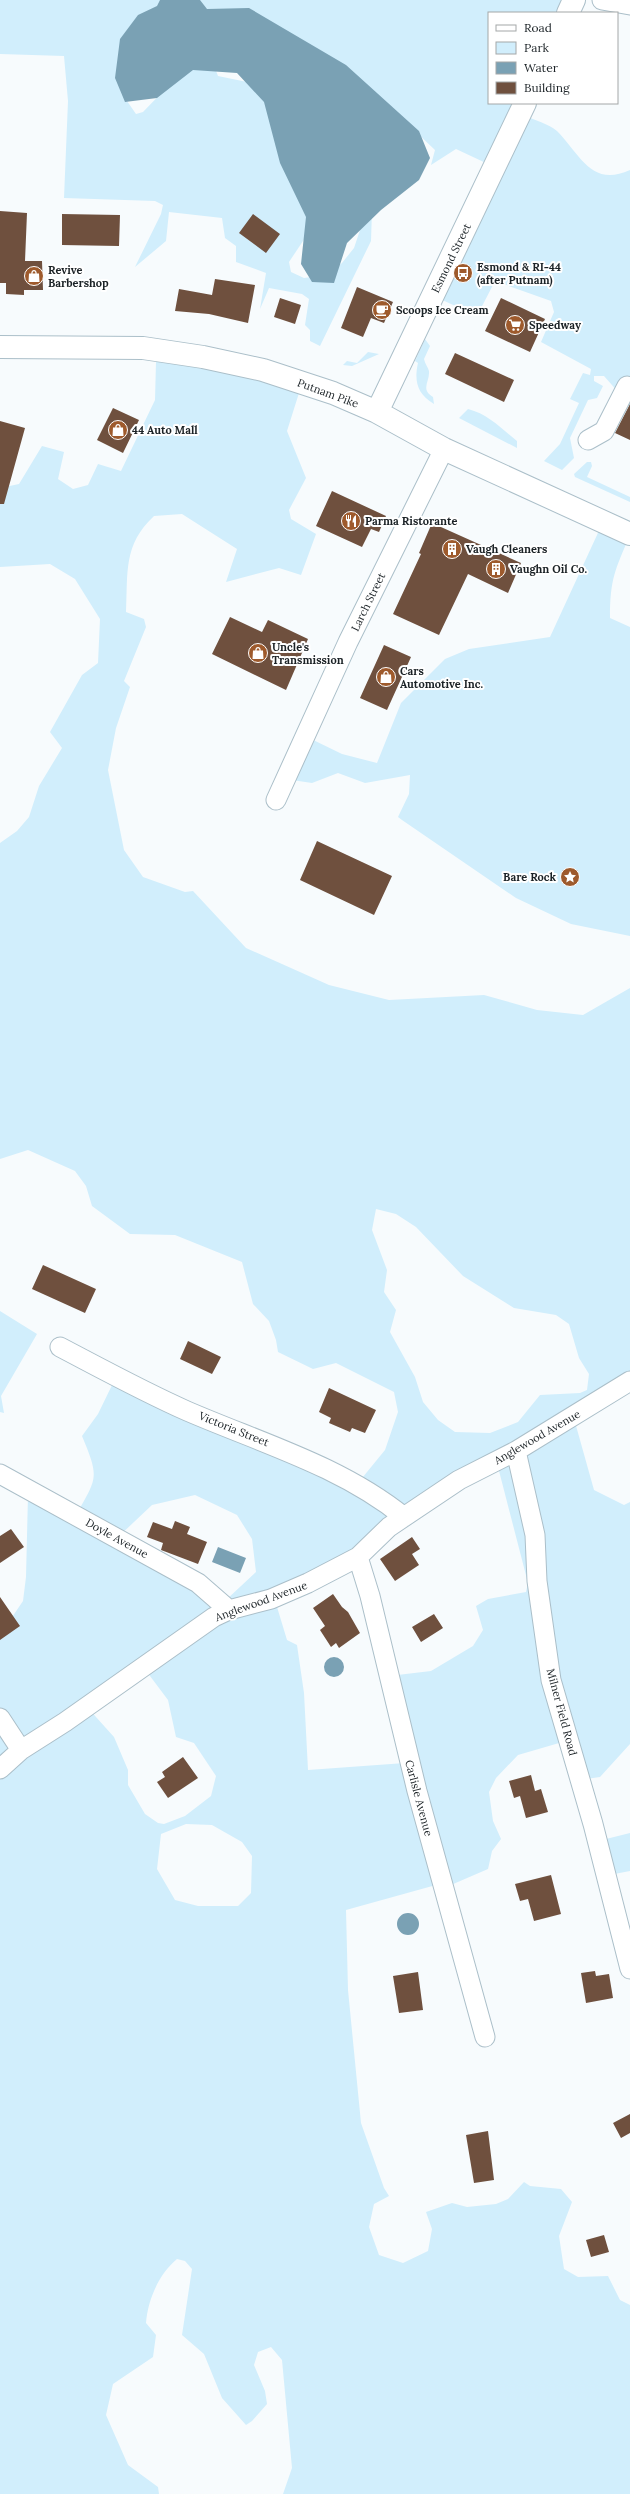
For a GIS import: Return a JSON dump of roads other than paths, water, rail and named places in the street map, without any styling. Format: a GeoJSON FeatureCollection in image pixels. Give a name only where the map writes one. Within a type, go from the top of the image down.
{"type":"FeatureCollection","features":[{"type":"Feature","properties":{"kind":"main road"},"geometry":{"type":"LineString","coordinates":[[568,12],[574,0]]}},
{"type":"Feature","properties":{"kind":"main road","name":"Esmond Street"},"geometry":{"type":"LineString","coordinates":[[377,412],[525,104]]}},
{"type":"Feature","properties":{"kind":"main road","name":"Putnam Pike"},"geometry":{"type":"LineString","coordinates":[[0,347],[137,348],[203,357],[263,370],[333,393],[377,412],[444,449],[630,534]]}},
{"type":"Feature","properties":{"kind":"street"},"geometry":{"type":"LineString","coordinates":[[602,0],[630,5]]}},
{"type":"Feature","properties":{"kind":"street"},"geometry":{"type":"LineString","coordinates":[[588,440],[604,431],[627,386]]}},
{"type":"Feature","properties":{"kind":"street","name":"Larch Street"},"geometry":{"type":"LineString","coordinates":[[276,800],[351,636],[444,449]]}},
{"type":"Feature","properties":{"kind":"street","name":"Victoria Street"},"geometry":{"type":"LineString","coordinates":[[60,1347],[187,1410],[320,1467],[380,1498],[404,1517]]}},
{"type":"Feature","properties":{"kind":"street","name":"Anglewood Avenue"},"geometry":{"type":"LineString","coordinates":[[0,1769],[21,1750],[65,1722],[192,1630],[229,1610],[271,1599],[308,1583],[358,1557],[389,1527],[459,1480],[516,1451],[630,1381]]}},
{"type":"Feature","properties":{"kind":"street","name":"Milner Field Road"},"geometry":{"type":"LineString","coordinates":[[516,1451],[535,1535],[537,1582],[551,1680],[596,1832],[630,1969]]}},
{"type":"Feature","properties":{"kind":"street","name":"Doyle Avenue"},"geometry":{"type":"LineString","coordinates":[[0,1474],[198,1583],[229,1610]]}},
{"type":"Feature","properties":{"kind":"street","name":"Carlisle Avenue"},"geometry":{"type":"LineString","coordinates":[[358,1557],[370,1596],[412,1771],[485,2037]]}},
{"type":"Feature","properties":{"kind":"street"},"geometry":{"type":"LineString","coordinates":[[0,1718],[21,1750]]}},
{"type":"Feature","properties":{"kind":"water"},"geometry":{"type":"Polygon","coordinates":[[[160,0],[200,0],[207,9],[249,8],[346,65],[419,131],[430,158],[419,180],[381,210],[347,243],[334,283],[312,282],[301,264],[306,217],[280,163],[264,102],[237,73],[193,70],[157,98],[125,102],[115,78],[120,39],[138,15],[157,6],[160,0]]]}},
{"type":"Feature","properties":{"kind":"water"},"geometry":{"type":"Polygon","coordinates":[[[218,1547],[246,1558],[240,1573],[212,1562],[218,1547]]]}},
{"type":"Feature","properties":{"kind":"water"},"geometry":{"type":"Polygon","coordinates":[[[334,1657],[341,1660],[344,1667],[341,1674],[334,1677],[327,1674],[324,1667],[327,1660],[334,1657]]]}},
{"type":"Feature","properties":{"kind":"water"},"geometry":{"type":"Polygon","coordinates":[[[408,1913],[416,1916],[419,1924],[416,1932],[408,1935],[400,1932],[397,1924],[400,1916],[408,1913]]]}},
{"type":"Feature","properties":{"kind":"place","name":"Esmond & RI-44 (after Putnam)"},"geometry":{"type":"Point","coordinates":[463,273]}},
{"type":"Feature","properties":{"kind":"place","name":"Revive Barbershop"},"geometry":{"type":"Point","coordinates":[34,276]}},
{"type":"Feature","properties":{"kind":"place","name":"Scoops Ice Cream"},"geometry":{"type":"Point","coordinates":[382,310]}},
{"type":"Feature","properties":{"kind":"place","name":"Speedway"},"geometry":{"type":"Point","coordinates":[515,325]}},
{"type":"Feature","properties":{"kind":"place","name":"44 Auto Mall"},"geometry":{"type":"Point","coordinates":[118,430]}},
{"type":"Feature","properties":{"kind":"place","name":"Parma Ristorante"},"geometry":{"type":"Point","coordinates":[351,521]}},
{"type":"Feature","properties":{"kind":"place","name":"Vaugh Cleaners"},"geometry":{"type":"Point","coordinates":[452,549]}},
{"type":"Feature","properties":{"kind":"place","name":"Vaughn Oil Co."},"geometry":{"type":"Point","coordinates":[496,569]}},
{"type":"Feature","properties":{"kind":"place","name":"Uncle's Transmission"},"geometry":{"type":"Point","coordinates":[258,653]}},
{"type":"Feature","properties":{"kind":"place","name":"Cars Automotive Inc."},"geometry":{"type":"Point","coordinates":[386,677]}},
{"type":"Feature","properties":{"kind":"place","name":"Bare Rock"},"geometry":{"type":"Point","coordinates":[570,877]}}]}
